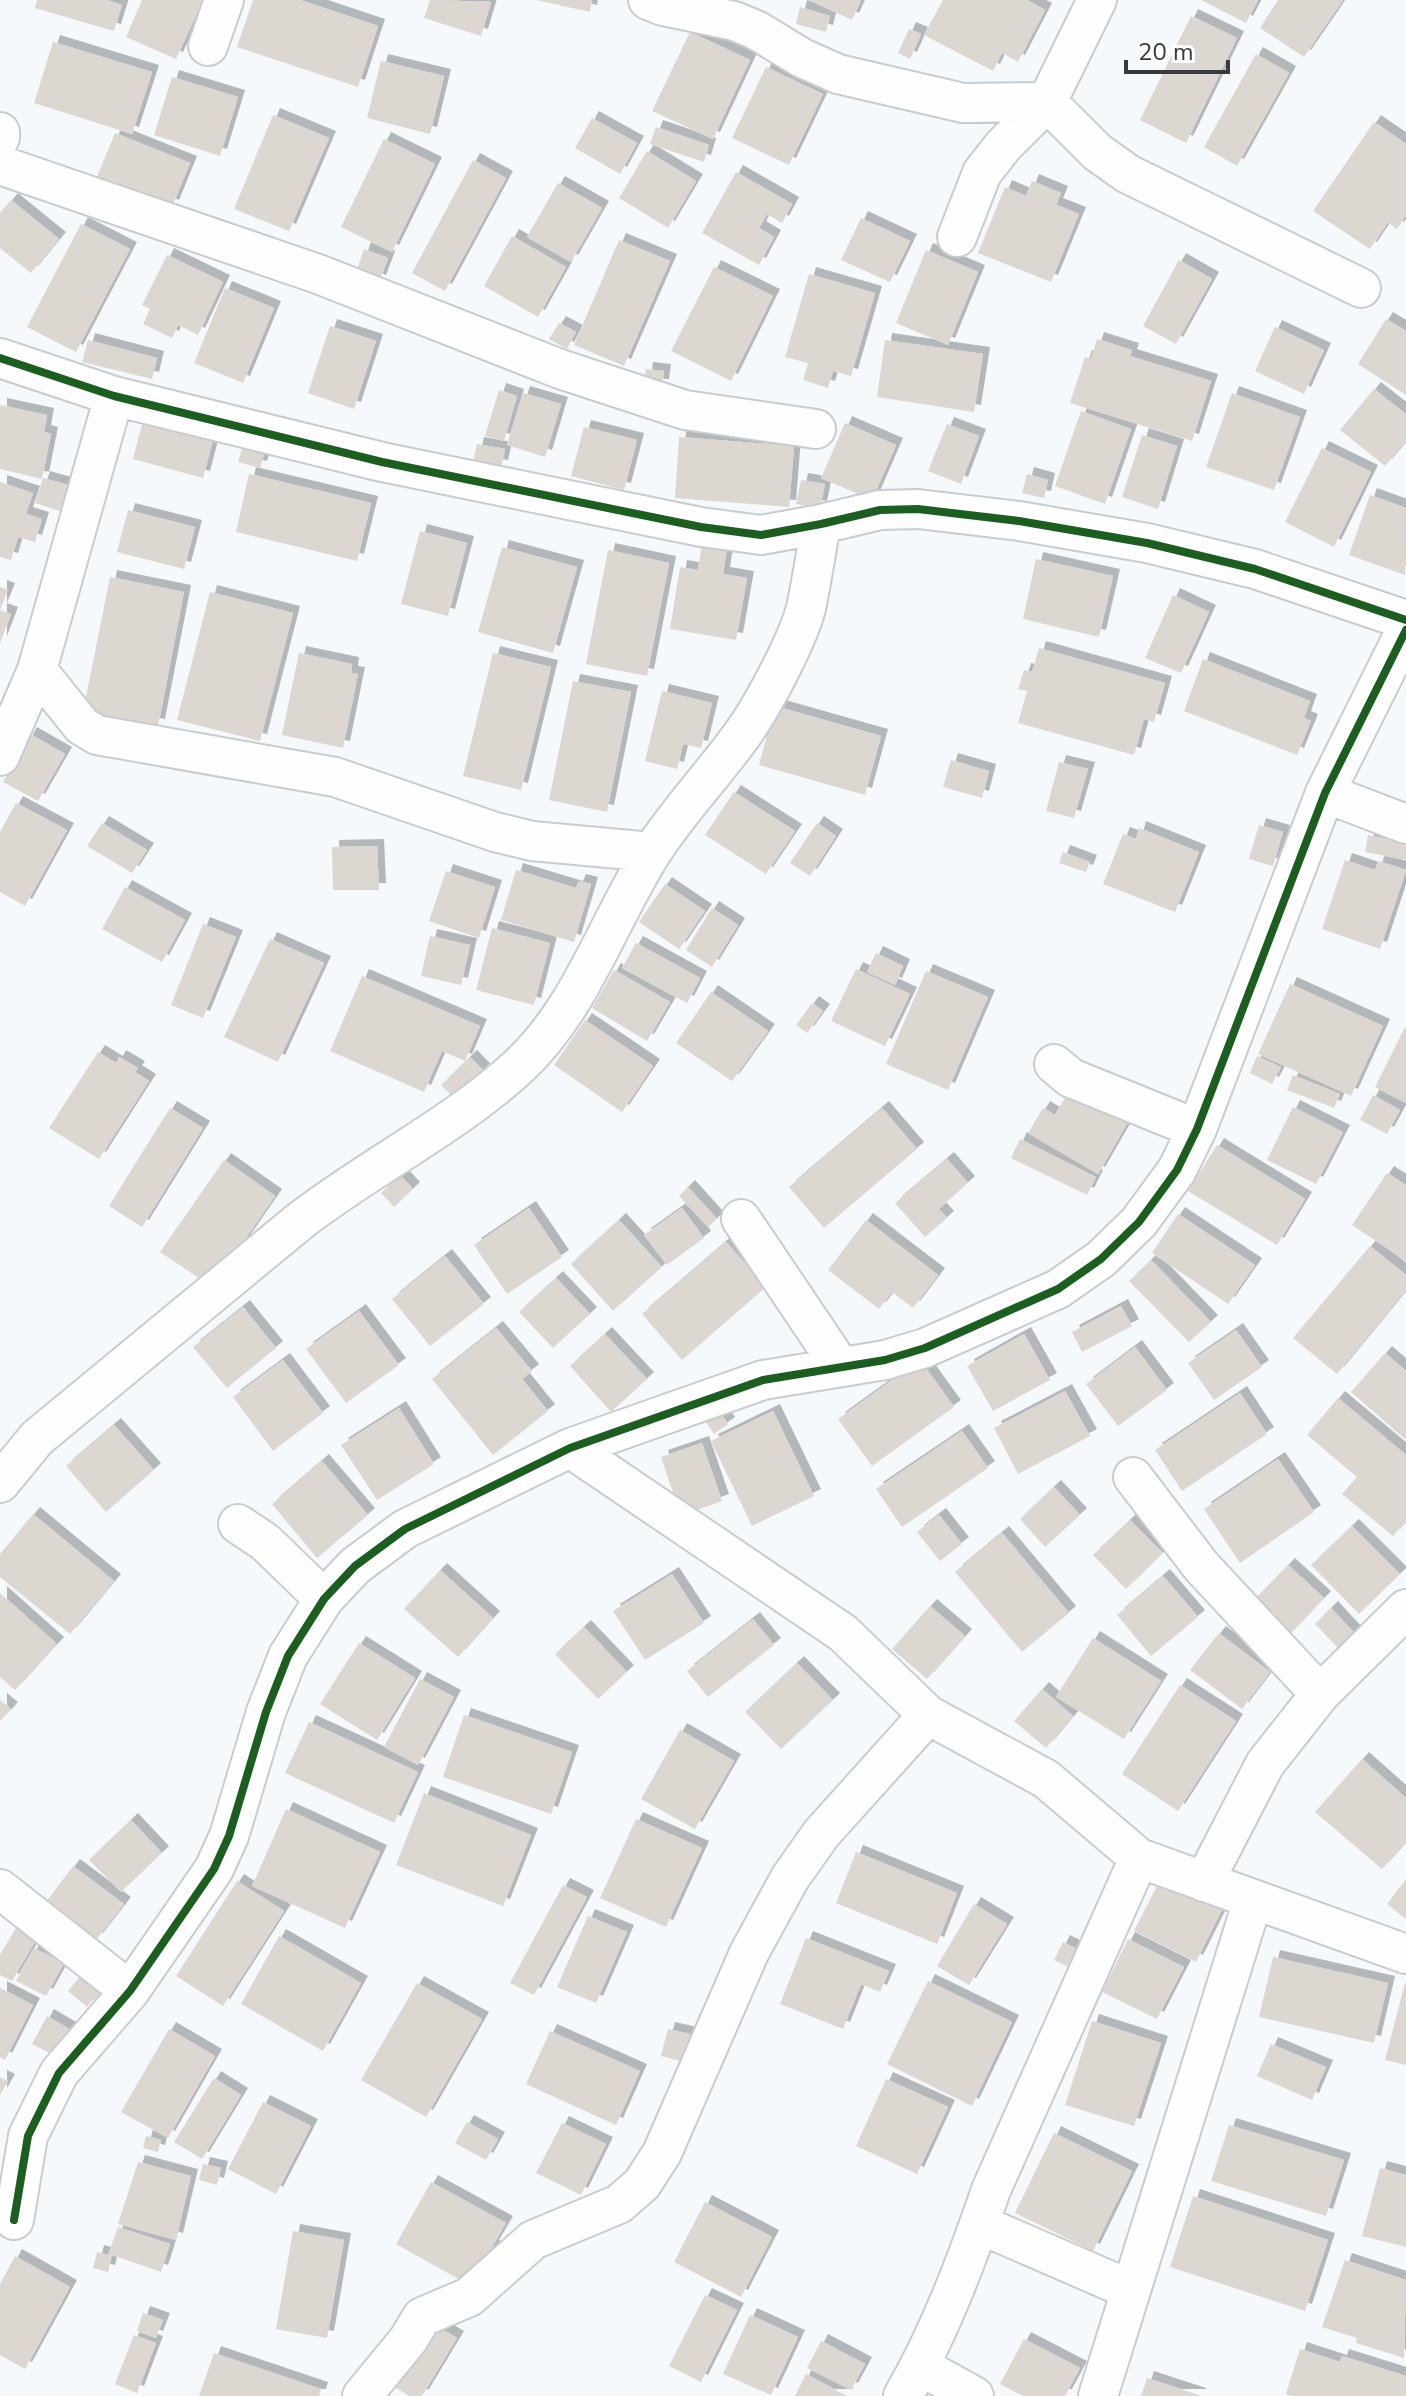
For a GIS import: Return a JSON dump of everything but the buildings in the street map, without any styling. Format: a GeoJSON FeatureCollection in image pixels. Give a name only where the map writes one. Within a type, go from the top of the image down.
{"type":"FeatureCollection","features":[{"type":"Feature","properties":{"kind":"street"},"geometry":{"type":"LineString","coordinates":[[208,46],[224,0]]}},
{"type":"Feature","properties":{"kind":"street"},"geometry":{"type":"LineString","coordinates":[[648,0],[734,21],[838,74],[963,103],[1047,102],[1097,152],[1128,174],[1361,288]]}},
{"type":"Feature","properties":{"kind":"street"},"geometry":{"type":"LineString","coordinates":[[957,237],[982,173],[1003,146],[1047,102],[1097,0]]}},
{"type":"Feature","properties":{"kind":"street"},"geometry":{"type":"LineString","coordinates":[[0,132],[0,138]]}},
{"type":"Feature","properties":{"kind":"street"},"geometry":{"type":"LineString","coordinates":[[0,165],[318,274],[601,383],[685,410],[816,429]]}},
{"type":"Feature","properties":{"kind":"street"},"geometry":{"type":"LineString","coordinates":[[0,358],[114,396],[382,462],[701,527],[761,535],[880,510],[918,509],[1019,521],[1147,543],[1255,569],[1406,620]]}},
{"type":"Feature","properties":{"kind":"street"},"geometry":{"type":"LineString","coordinates":[[0,756],[37,670],[114,396]]}},
{"type":"Feature","properties":{"kind":"street"},"geometry":{"type":"LineString","coordinates":[[0,1483],[37,1438],[300,1221],[471,1106],[518,1067],[547,1036],[576,992],[652,852],[745,731],[780,669],[805,611],[821,524]]}},
{"type":"Feature","properties":{"kind":"street"},"geometry":{"type":"LineString","coordinates":[[14,2220],[28,2136],[59,2073],[130,1991],[214,1869],[229,1836],[266,1712],[288,1656],[324,1599],[355,1566],[405,1529],[570,1448],[763,1380],[885,1360],[925,1348],[1058,1289],[1101,1259],[1139,1222],[1177,1170],[1197,1129],[1325,793],[1406,630]]}},
{"type":"Feature","properties":{"kind":"street"},"geometry":{"type":"LineString","coordinates":[[37,670],[82,726],[97,735],[335,777],[495,832],[532,841],[652,852]]}},
{"type":"Feature","properties":{"kind":"street"},"geometry":{"type":"LineString","coordinates":[[1325,793],[1406,824]]}},
{"type":"Feature","properties":{"kind":"street"},"geometry":{"type":"LineString","coordinates":[[1054,1064],[1071,1078],[1197,1129]]}},
{"type":"Feature","properties":{"kind":"street"},"geometry":{"type":"LineString","coordinates":[[741,1219],[840,1366]]}},
{"type":"Feature","properties":{"kind":"street"},"geometry":{"type":"LineString","coordinates":[[570,1448],[843,1633],[928,1715],[1046,1779],[1139,1858],[1406,1954]]}},
{"type":"Feature","properties":{"kind":"street"},"geometry":{"type":"LineString","coordinates":[[1133,1477],[1201,1566],[1320,1694]]}},
{"type":"Feature","properties":{"kind":"street"},"geometry":{"type":"LineString","coordinates":[[238,1524],[265,1542],[324,1599]]}},
{"type":"Feature","properties":{"kind":"street"},"geometry":{"type":"LineString","coordinates":[[1204,1882],[1265,1764],[1320,1694],[1406,1609]]}},
{"type":"Feature","properties":{"kind":"street"},"geometry":{"type":"LineString","coordinates":[[362,2396],[408,2340],[422,2317],[469,2297],[533,2240],[619,2204],[642,2184],[662,2153],[749,1953],[790,1878],[821,1834],[928,1715]]}},
{"type":"Feature","properties":{"kind":"street"},"geometry":{"type":"LineString","coordinates":[[974,2396],[912,2381],[991,2190],[1139,1858]]}},
{"type":"Feature","properties":{"kind":"street"},"geometry":{"type":"LineString","coordinates":[[0,1889],[130,1991]]}},
{"type":"Feature","properties":{"kind":"street"},"geometry":{"type":"LineString","coordinates":[[1098,2396],[1253,1900]]}},
{"type":"Feature","properties":{"kind":"street"},"geometry":{"type":"LineString","coordinates":[[979,2224],[1131,2290]]}},
{"type":"Feature","properties":{"kind":"cycle path"},"geometry":{"type":"LineString","coordinates":[[0,358],[114,396],[382,462],[701,527],[761,535],[880,510],[918,509],[1019,521],[1147,543],[1255,569],[1406,620]]}},
{"type":"Feature","properties":{"kind":"cycle path"},"geometry":{"type":"LineString","coordinates":[[14,2220],[28,2136],[59,2073],[130,1991],[214,1869],[229,1836],[266,1712],[288,1656],[324,1599],[355,1566],[405,1529],[570,1448],[763,1380],[885,1360],[925,1348],[1058,1289],[1101,1259],[1139,1222],[1177,1170],[1197,1129],[1325,793],[1406,630]]}}]}
